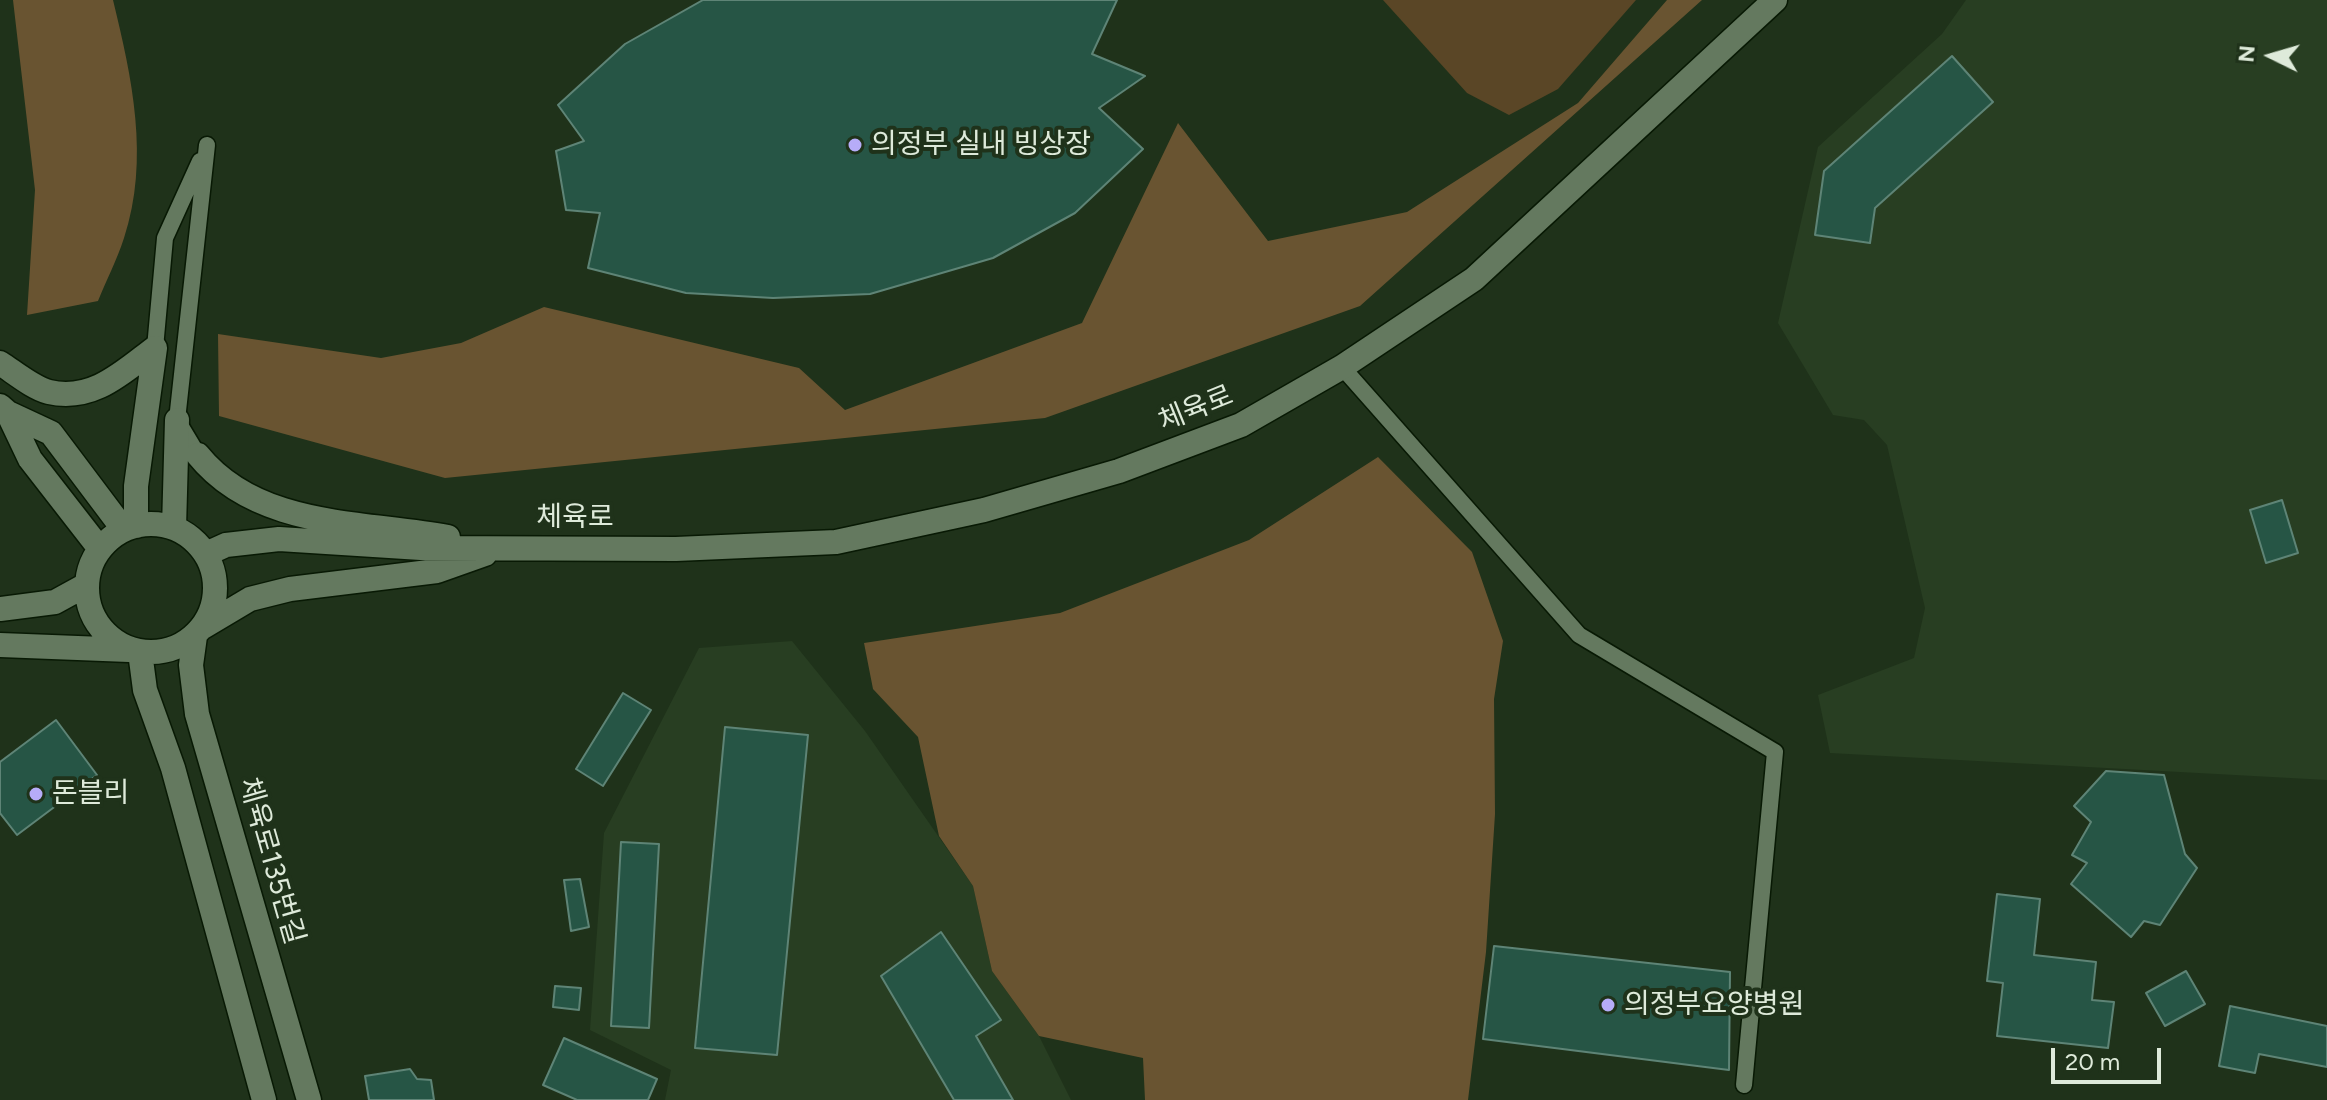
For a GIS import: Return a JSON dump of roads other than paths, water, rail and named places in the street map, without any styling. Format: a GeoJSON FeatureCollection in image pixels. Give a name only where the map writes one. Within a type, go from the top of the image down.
{"type":"FeatureCollection","features":[{"type":"Feature","properties":{"kind":"street","name":"체육로"},"geometry":{"type":"LineString","coordinates":[[502,548],[676,549],[836,542],[984,510],[1119,471],[1241,425],[1342,367],[1474,279],[1775,0]]}},
{"type":"Feature","properties":{"kind":"street"},"geometry":{"type":"LineString","coordinates":[[0,363],[47,392],[81,394],[108,384],[155,348]]}},
{"type":"Feature","properties":{"kind":"street"},"geometry":{"type":"LineString","coordinates":[[130,528],[155,348]]}},
{"type":"Feature","properties":{"kind":"street"},"geometry":{"type":"LineString","coordinates":[[4,409],[51,433],[130,528]]}},
{"type":"Feature","properties":{"kind":"street"},"geometry":{"type":"LineString","coordinates":[[4,409],[30,459],[100,549]]}},
{"type":"Feature","properties":{"kind":"street"},"geometry":{"type":"LineString","coordinates":[[174,528],[177,420]]}},
{"type":"Feature","properties":{"kind":"street"},"geometry":{"type":"LineString","coordinates":[[198,455],[229,487],[288,512],[502,548]]}},
{"type":"Feature","properties":{"kind":"street"},"geometry":{"type":"LineString","coordinates":[[135,651],[112,640],[98,625],[89,605],[86,585],[100,549],[130,528],[174,528],[192,538],[206,554],[214,571],[216,591],[212,610],[199,631]]}},
{"type":"Feature","properties":{"kind":"street"},"geometry":{"type":"LineString","coordinates":[[206,554],[226,545],[279,539],[421,548],[502,548]]}},
{"type":"Feature","properties":{"kind":"street"},"geometry":{"type":"LineString","coordinates":[[0,645],[170,651],[250,599],[290,589],[437,571],[502,548]]}},
{"type":"Feature","properties":{"kind":"street"},"geometry":{"type":"LineString","coordinates":[[0,609],[55,602],[86,585]]}},
{"type":"Feature","properties":{"kind":"street","name":"체육로135번길"},"geometry":{"type":"LineString","coordinates":[[199,631],[191,665],[197,714],[309,1100]]}},
{"type":"Feature","properties":{"kind":"street"},"geometry":{"type":"LineString","coordinates":[[135,651],[145,690],[173,768],[264,1100]]}},
{"type":"Feature","properties":{"kind":"lane"},"geometry":{"type":"LineString","coordinates":[[155,348],[165,238],[207,145],[177,420],[198,455]]}},
{"type":"Feature","properties":{"kind":"lane"},"geometry":{"type":"LineString","coordinates":[[1342,367],[1579,635],[1775,752],[1744,1085]]}},
{"type":"Feature","properties":{"kind":"place","name":"의정부 실내 빙상장"},"geometry":{"type":"Point","coordinates":[855,145]}},
{"type":"Feature","properties":{"kind":"place","name":"돈블리"},"geometry":{"type":"Point","coordinates":[36,794]}},
{"type":"Feature","properties":{"kind":"place","name":"의정부요양병원"},"geometry":{"type":"Point","coordinates":[1608,1005]}}]}
